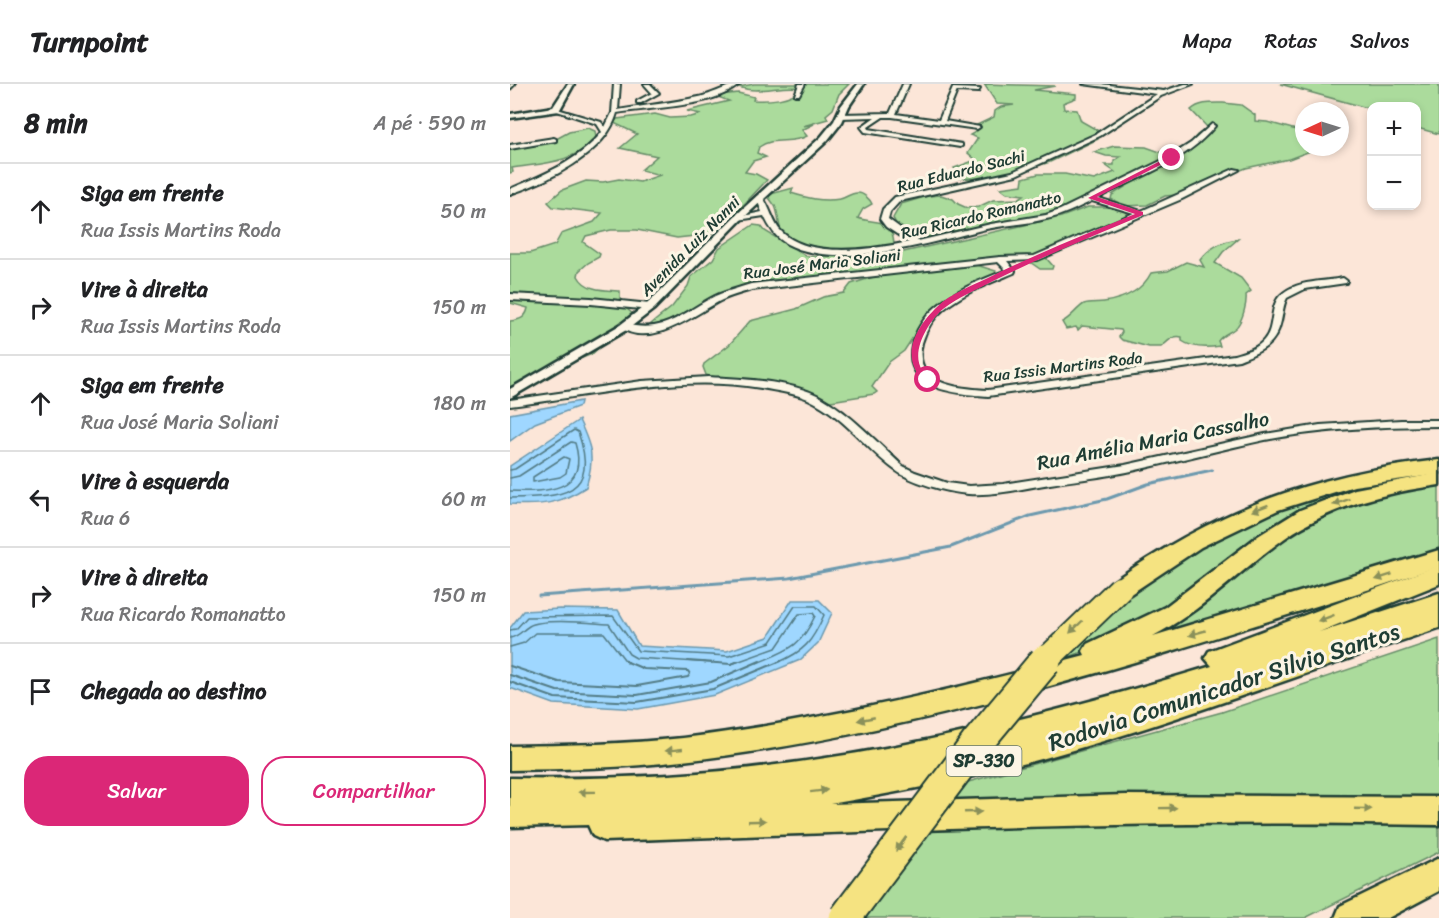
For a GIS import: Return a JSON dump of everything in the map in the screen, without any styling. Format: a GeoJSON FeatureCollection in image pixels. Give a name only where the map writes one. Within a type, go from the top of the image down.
{"type":"FeatureCollection","features":[{"type":"Feature","properties":{"kind":"highway"},"geometry":{"type":"LineString","coordinates":[[845,918],[861,900],[965,757],[1019,690],[1067,636],[1120,589],[1183,544],[1261,508],[1338,483],[1395,472],[1439,467]]}},
{"type":"Feature","properties":{"kind":"highway"},"geometry":{"type":"LineString","coordinates":[[906,711],[1095,651],[1136,633],[1196,598],[1251,552],[1293,523],[1370,492],[1439,479]]}},
{"type":"Feature","properties":{"kind":"highway"},"geometry":{"type":"LineString","coordinates":[[510,758],[608,756],[733,744],[906,711],[1086,666],[1376,580],[1439,558]]}},
{"type":"Feature","properties":{"kind":"highway"},"geometry":{"type":"LineString","coordinates":[[957,747],[1140,687],[1393,594],[1439,574]]}},
{"type":"Feature","properties":{"kind":"highway","name":"Rodovia Comunicador Silvio Santos"},"geometry":{"type":"LineString","coordinates":[[510,792],[598,792],[757,780],[836,769],[957,747],[1146,697],[1439,602]]}},
{"type":"Feature","properties":{"kind":"highway","name":"Rodovia Comunicador Silvio Santos"},"geometry":{"type":"LineString","coordinates":[[510,813],[602,812],[758,799],[928,774],[1144,718],[1439,618]]}},
{"type":"Feature","properties":{"kind":"highway"},"geometry":{"type":"LineString","coordinates":[[510,825],[564,827],[1121,808],[1258,806],[1439,811]]}},
{"type":"Feature","properties":{"kind":"highway"},"geometry":{"type":"LineString","coordinates":[[1352,918],[1433,878]]}},
{"type":"Feature","properties":{"kind":"street"},"geometry":{"type":"LineString","coordinates":[[556,109],[570,84]]}},
{"type":"Feature","properties":{"kind":"street"},"geometry":{"type":"LineString","coordinates":[[510,192],[551,173],[593,147],[613,120],[617,84]]}},
{"type":"Feature","properties":{"kind":"street"},"geometry":{"type":"LineString","coordinates":[[615,111],[652,97],[656,93],[647,84]]}},
{"type":"Feature","properties":{"kind":"street"},"geometry":{"type":"LineString","coordinates":[[615,111],[709,97],[729,91],[737,84]]}},
{"type":"Feature","properties":{"kind":"street"},"geometry":{"type":"LineString","coordinates":[[797,94],[802,84]]}},
{"type":"Feature","properties":{"kind":"street","name":"Avenida Luiz Nanni"},"geometry":{"type":"LineString","coordinates":[[510,394],[624,327],[650,308],[748,208],[824,139],[861,84]]}},
{"type":"Feature","properties":{"kind":"street"},"geometry":{"type":"LineString","coordinates":[[892,115],[906,84]]}},
{"type":"Feature","properties":{"kind":"street"},"geometry":{"type":"LineString","coordinates":[[1086,84],[1164,93]]}},
{"type":"Feature","properties":{"kind":"street","name":"Rua Eduardo Sachi"},"geometry":{"type":"LineString","coordinates":[[916,243],[884,219],[886,211],[898,199],[1014,174],[1098,135],[1164,93],[1186,85]]}},
{"type":"Feature","properties":{"kind":"street"},"geometry":{"type":"LineString","coordinates":[[941,123],[955,89],[978,90]]}},
{"type":"Feature","properties":{"kind":"street"},"geometry":{"type":"LineString","coordinates":[[510,116],[556,109],[599,123],[613,120]]}},
{"type":"Feature","properties":{"kind":"street"},"geometry":{"type":"LineString","coordinates":[[841,114],[892,115],[977,127]]}},
{"type":"Feature","properties":{"kind":"street"},"geometry":{"type":"LineString","coordinates":[[882,116],[864,127],[867,131],[960,145]]}},
{"type":"Feature","properties":{"kind":"street"},"geometry":{"type":"LineString","coordinates":[[599,123],[605,131]]}},
{"type":"Feature","properties":{"kind":"street","name":"Rua Ricardo Romanatto"},"geometry":{"type":"LineString","coordinates":[[760,197],[764,211],[782,237],[798,246],[819,250],[877,250],[1050,216],[1091,198],[1188,148],[1197,143],[1212,126]]}},
{"type":"Feature","properties":{"kind":"street"},"geometry":{"type":"LineString","coordinates":[[510,147],[554,140]]}},
{"type":"Feature","properties":{"kind":"street","name":"Rua José Maria Soliani"},"geometry":{"type":"LineString","coordinates":[[1011,271],[1035,258],[1179,197],[1236,170]]}},
{"type":"Feature","properties":{"kind":"street"},"geometry":{"type":"LineString","coordinates":[[1091,198],[1141,213]]}},
{"type":"Feature","properties":{"kind":"street"},"geometry":{"type":"LineString","coordinates":[[748,208],[764,211]]}},
{"type":"Feature","properties":{"kind":"street"},"geometry":{"type":"LineString","coordinates":[[738,218],[764,211]]}},
{"type":"Feature","properties":{"kind":"street","name":"Rua José Maria Soliani"},"geometry":{"type":"LineString","coordinates":[[624,327],[645,332],[666,328],[722,296],[751,287],[1000,259],[1035,258]]}},
{"type":"Feature","properties":{"kind":"street"},"geometry":{"type":"LineString","coordinates":[[1000,259],[1011,271]]}},
{"type":"Feature","properties":{"kind":"street","name":"Rua Issis Martins Roda"},"geometry":{"type":"LineString","coordinates":[[1011,271],[949,301],[930,318],[919,339],[915,359],[918,371],[928,380],[960,392],[988,393],[1236,358],[1256,351],[1268,343],[1275,333],[1279,302],[1284,296],[1293,291],[1343,282]]}},
{"type":"Feature","properties":{"kind":"street"},"geometry":{"type":"LineString","coordinates":[[510,297],[591,301],[650,308]]}},
{"type":"Feature","properties":{"kind":"street","name":"Rua Amélia Maria Cassalho"},"geometry":{"type":"LineString","coordinates":[[510,403],[611,387],[691,379],[722,379],[757,383],[808,395],[817,400],[898,468],[945,486],[969,490],[1003,488],[1125,469],[1264,437],[1320,428],[1439,423]]}},
{"type":"Feature","properties":{"kind":"green space"},"geometry":{"type":"Polygon","coordinates":[[[754,84],[849,84],[839,94],[833,109],[826,115],[828,119],[803,126],[814,124],[802,130],[807,136],[801,139],[770,142],[759,147],[757,153],[766,157],[753,161],[745,172],[756,174],[767,180],[732,217],[728,229],[677,238],[637,230],[611,230],[586,236],[583,242],[600,254],[579,271],[578,276],[581,281],[602,290],[620,291],[620,303],[634,315],[592,354],[510,387],[510,321],[522,318],[528,308],[510,303],[510,253],[530,253],[555,245],[561,234],[594,222],[602,213],[553,207],[548,202],[562,190],[586,181],[603,182],[619,179],[640,182],[660,175],[641,170],[657,156],[620,148],[637,134],[614,123],[617,119],[655,114],[670,118],[691,117],[701,114],[687,111],[729,101],[718,97],[720,95],[738,93],[754,97],[753,100],[772,100],[792,95],[801,88],[754,90],[739,87],[754,84]]]}},
{"type":"Feature","properties":{"kind":"green space"},"geometry":{"type":"Polygon","coordinates":[[[984,84],[1055,86],[1034,90],[1076,94],[1076,98],[1063,103],[1064,109],[1077,110],[1081,121],[1097,130],[1098,139],[1050,162],[995,179],[957,178],[954,175],[957,171],[954,168],[976,160],[968,153],[978,138],[970,135],[977,131],[977,125],[994,117],[995,111],[1001,107],[1014,105],[997,104],[984,84]]]}},
{"type":"Feature","properties":{"kind":"green space"},"geometry":{"type":"Polygon","coordinates":[[[1280,84],[1439,84],[1439,134],[1421,129],[1421,102],[1367,102],[1367,108],[1280,84]]]}},
{"type":"Feature","properties":{"kind":"green space"},"geometry":{"type":"Polygon","coordinates":[[[1202,104],[1241,105],[1255,115],[1255,121],[1295,130],[1295,156],[1297,156],[1246,168],[1177,195],[1165,196],[1147,205],[1124,206],[1111,199],[1112,195],[1185,149],[1197,135],[1208,128],[1191,110],[1202,104]]]}},
{"type":"Feature","properties":{"kind":"green space"},"geometry":{"type":"Polygon","coordinates":[[[588,128],[595,131],[596,138],[578,153],[557,161],[512,168],[513,172],[510,173],[510,146],[521,144],[512,143],[558,138],[569,132],[588,128]]]}},
{"type":"Feature","properties":{"kind":"green space"},"geometry":{"type":"Polygon","coordinates":[[[1114,146],[1146,147],[1166,154],[1160,161],[1070,207],[1020,221],[934,234],[931,237],[904,230],[893,218],[901,204],[928,196],[941,195],[967,208],[978,207],[993,200],[1018,199],[1024,195],[1007,193],[1000,188],[1022,185],[1023,178],[1038,174],[1065,174],[1094,180],[1115,172],[1105,165],[1114,165],[1114,161],[1120,157],[1094,152],[1114,146]]]}},
{"type":"Feature","properties":{"kind":"green space"},"geometry":{"type":"Polygon","coordinates":[[[793,188],[791,193],[821,200],[840,199],[856,193],[864,195],[872,204],[863,209],[858,218],[886,225],[893,235],[894,244],[870,250],[836,251],[818,249],[790,240],[782,233],[775,206],[767,195],[793,188]]]}},
{"type":"Feature","properties":{"kind":"green space"},"geometry":{"type":"Polygon","coordinates":[[[1088,207],[1115,207],[1127,213],[1123,218],[1048,256],[1047,259],[1053,266],[1052,269],[1040,269],[1027,260],[973,264],[996,271],[996,274],[956,295],[921,325],[904,351],[889,362],[872,387],[877,392],[874,394],[831,401],[719,379],[706,375],[703,367],[729,345],[750,321],[796,309],[823,297],[844,293],[851,284],[880,275],[753,281],[669,324],[656,326],[651,324],[672,307],[688,286],[691,277],[713,259],[719,248],[753,225],[761,226],[765,231],[806,256],[881,257],[1061,217],[1088,207]]]}},
{"type":"Feature","properties":{"kind":"green space"},"geometry":{"type":"Polygon","coordinates":[[[1238,239],[1223,252],[1215,263],[1241,278],[1251,291],[1246,295],[1240,322],[1220,338],[1218,341],[1220,346],[1195,346],[1182,341],[1182,337],[1176,337],[1161,347],[1149,347],[1122,340],[1119,337],[1121,330],[1082,326],[1078,330],[1076,327],[1066,329],[1062,322],[1084,304],[1111,301],[1131,293],[1143,285],[1151,273],[1168,271],[1186,262],[1204,267],[1200,260],[1208,252],[1222,243],[1238,239]]]}},
{"type":"Feature","properties":{"kind":"green space"},"geometry":{"type":"Polygon","coordinates":[[[1390,480],[1393,483],[1336,500],[1201,588],[1097,646],[1059,661],[1110,608],[1197,546],[1276,511],[1326,494],[1390,480]]]}},
{"type":"Feature","properties":{"kind":"green space"},"geometry":{"type":"Polygon","coordinates":[[[1439,483],[1439,549],[1313,590],[1142,641],[1273,541],[1351,502],[1439,483]]]}},
{"type":"Feature","properties":{"kind":"green space"},"geometry":{"type":"Polygon","coordinates":[[[1439,639],[1439,804],[947,804],[961,784],[1222,712],[1439,639]]]}},
{"type":"Feature","properties":{"kind":"green space"},"geometry":{"type":"Polygon","coordinates":[[[1274,824],[1439,827],[1439,852],[1305,918],[863,918],[930,827],[1274,824]]]}},
{"type":"Feature","properties":{"kind":"water"},"geometry":{"type":"Polygon","coordinates":[[[581,401],[580,406],[535,423],[510,441],[510,414],[581,401]]]}},
{"type":"Feature","properties":{"kind":"water"},"geometry":{"type":"Polygon","coordinates":[[[579,420],[591,453],[591,468],[586,487],[550,503],[510,504],[510,466],[579,420]]]}},
{"type":"Feature","properties":{"kind":"water"},"geometry":{"type":"Polygon","coordinates":[[[792,600],[819,600],[832,613],[818,643],[800,660],[715,695],[638,709],[554,704],[510,688],[510,628],[523,611],[618,610],[639,646],[727,651],[768,637],[792,600]]]}},
{"type":"Feature","properties":{"kind":"waterway"},"geometry":{"type":"LineString","coordinates":[[539,596],[789,578],[951,547],[1030,516],[1107,499],[1148,484],[1212,470]]}},
{"type":"Feature","properties":{"kind":"route"},"geometry":{"type":"LineString","coordinates":[[928,380],[918,371],[915,348],[922,330],[940,308],[964,293],[1035,258],[1141,213],[1091,198],[1172,158]]}}]}
